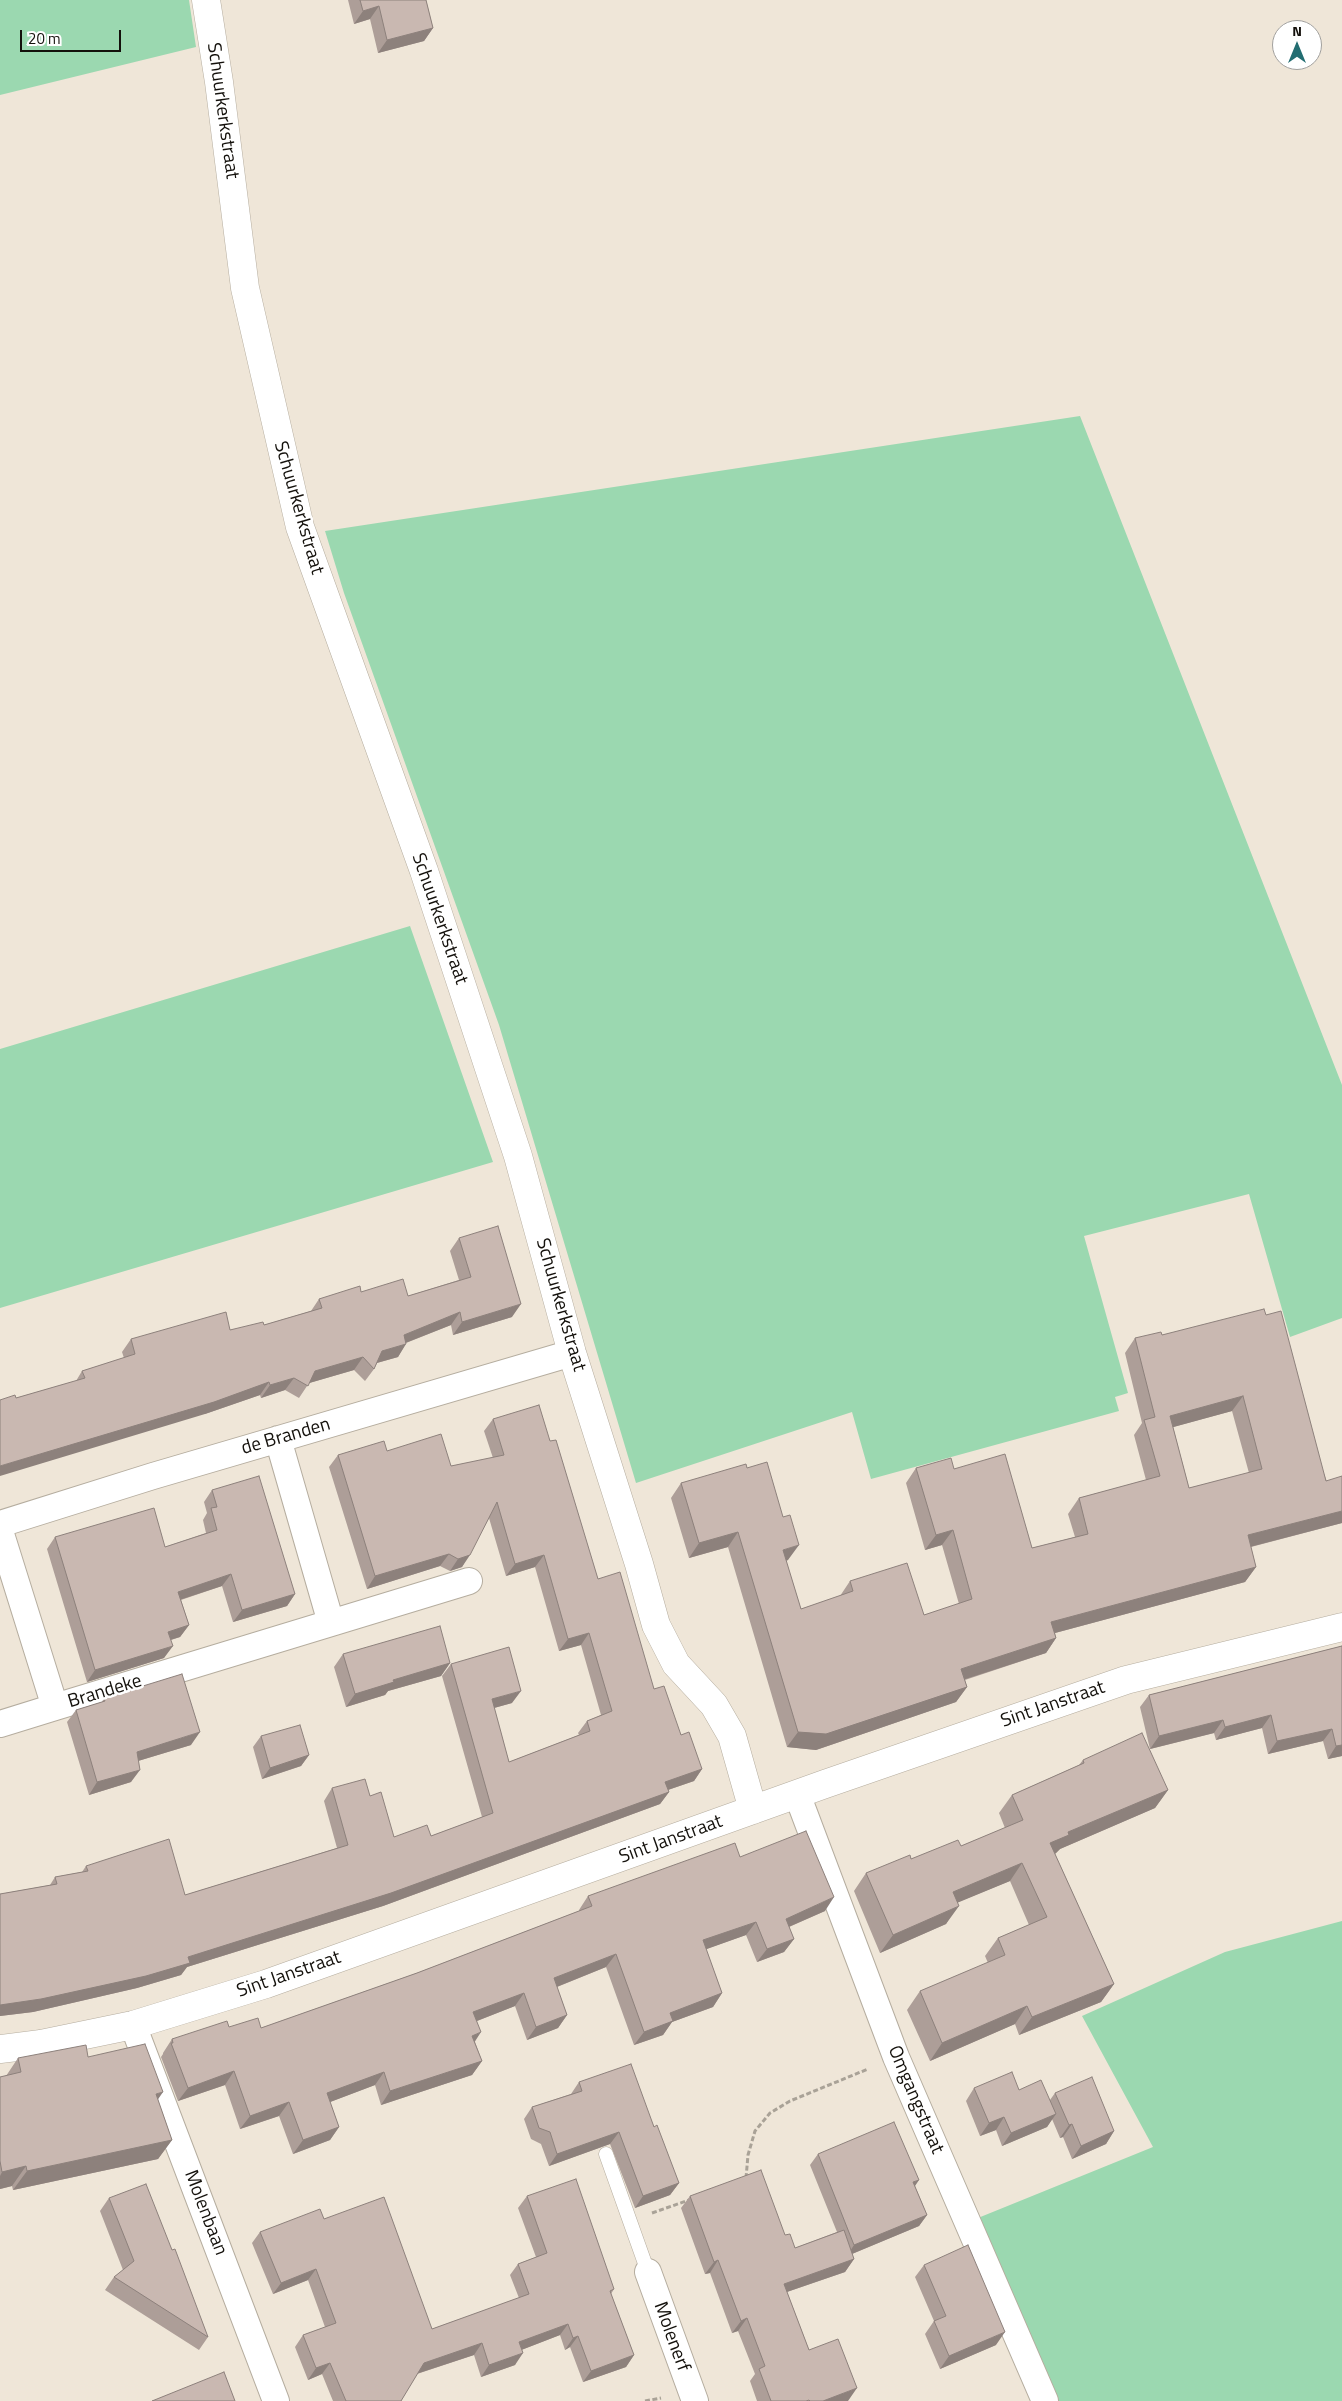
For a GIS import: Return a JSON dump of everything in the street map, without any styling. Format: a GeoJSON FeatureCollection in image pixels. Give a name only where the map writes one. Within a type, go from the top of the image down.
{"type":"FeatureCollection","features":[{"type":"Feature","properties":{"kind":"street","name":"Schuurkerkstraat"},"geometry":{"type":"LineString","coordinates":[[206,0],[219,82],[244,288],[300,527],[424,871],[515,1146],[572,1354],[639,1564],[656,1625],[676,1664],[714,1705],[732,1736],[753,1810]]}},
{"type":"Feature","properties":{"kind":"street","name":"de Branden"},"geometry":{"type":"LineString","coordinates":[[0,1524],[278,1439],[572,1354]]}},
{"type":"Feature","properties":{"kind":"street"},"geometry":{"type":"LineString","coordinates":[[278,1439],[331,1623]]}},
{"type":"Feature","properties":{"kind":"street","name":"Brandeke"},"geometry":{"type":"LineString","coordinates":[[0,1530],[54,1707],[469,1581]]}},
{"type":"Feature","properties":{"kind":"street","name":"Sint Janstraat"},"geometry":{"type":"LineString","coordinates":[[0,2049],[42,2044],[134,2024],[266,1984],[797,1794],[1126,1680],[1342,1627]]}},
{"type":"Feature","properties":{"kind":"street"},"geometry":{"type":"LineString","coordinates":[[0,1724],[54,1707]]}},
{"type":"Feature","properties":{"kind":"street","name":"Omgangstraat"},"geometry":{"type":"LineString","coordinates":[[797,1794],[896,2057],[1045,2401]]}},
{"type":"Feature","properties":{"kind":"street","name":"Molenbaan"},"geometry":{"type":"LineString","coordinates":[[134,2024],[276,2401]]}},
{"type":"Feature","properties":{"kind":"street","name":"Molenerf"},"geometry":{"type":"LineString","coordinates":[[648,2272],[695,2401]]}},
{"type":"Feature","properties":{"kind":"lane"},"geometry":{"type":"LineString","coordinates":[[606,2154],[648,2272]]}},
{"type":"Feature","properties":{"kind":"path"},"geometry":{"type":"LineString","coordinates":[[738,2181],[746,2178],[748,2155],[755,2131],[770,2113],[790,2101],[896,2057]]}},
{"type":"Feature","properties":{"kind":"path"},"geometry":{"type":"LineString","coordinates":[[646,2215],[693,2198]]}},
{"type":"Feature","properties":{"kind":"green space"},"geometry":{"type":"Polygon","coordinates":[[[0,0],[189,0],[196,47],[0,95],[0,0]]]}},
{"type":"Feature","properties":{"kind":"green space"},"geometry":{"type":"Polygon","coordinates":[[[1080,416],[1342,1085],[1342,1318],[1290,1337],[1249,1194],[1084,1236],[1128,1393],[1115,1397],[1119,1411],[871,1479],[852,1412],[636,1483],[499,1025],[344,593],[325,531],[1080,416]]]}},
{"type":"Feature","properties":{"kind":"green space"},"geometry":{"type":"Polygon","coordinates":[[[410,926],[493,1162],[0,1308],[0,1049],[410,926]]]}},
{"type":"Feature","properties":{"kind":"green space"},"geometry":{"type":"Polygon","coordinates":[[[1342,1921],[1342,2401],[1057,2401],[973,2220],[1153,2147],[1082,2016],[1225,1952],[1342,1921]]]}},
{"type":"Feature","properties":{"kind":"building"},"geometry":{"type":"Polygon","coordinates":[[[360,0],[426,0],[433,28],[387,40],[379,6],[363,11],[360,0]]]}},
{"type":"Feature","properties":{"kind":"building"},"geometry":{"type":"Polygon","coordinates":[[[498,1226],[521,1304],[462,1322],[460,1312],[404,1335],[406,1344],[382,1351],[374,1369],[363,1357],[315,1371],[308,1386],[294,1378],[270,1385],[269,1382],[214,1402],[0,1466],[0,1400],[15,1395],[16,1398],[85,1378],[82,1371],[135,1354],[131,1339],[226,1312],[230,1330],[263,1322],[264,1325],[322,1308],[319,1299],[360,1286],[361,1292],[403,1279],[408,1296],[471,1277],[459,1238],[498,1226]]]}},
{"type":"Feature","properties":{"kind":"building"},"geometry":{"type":"Polygon","coordinates":[[[1264,1309],[1266,1315],[1281,1311],[1326,1481],[1342,1476],[1342,1511],[1248,1535],[1256,1567],[1051,1622],[1056,1638],[961,1669],[967,1687],[826,1734],[798,1732],[738,1532],[699,1543],[681,1483],[746,1464],[747,1468],[767,1462],[783,1517],[790,1515],[799,1545],[783,1550],[801,1609],[853,1591],[850,1581],[907,1563],[924,1615],[972,1599],[953,1530],[936,1535],[916,1468],[951,1458],[954,1469],[1005,1454],[1032,1548],[1088,1534],[1079,1498],[1160,1476],[1144,1420],[1155,1417],[1135,1338],[1161,1332],[1162,1335],[1264,1309]],[[1243,1396],[1170,1416],[1189,1488],[1262,1469],[1243,1396]]]}},
{"type":"Feature","properties":{"kind":"building"},"geometry":{"type":"Polygon","coordinates":[[[539,1405],[550,1441],[556,1440],[598,1579],[620,1572],[654,1689],[664,1686],[681,1735],[689,1732],[702,1769],[665,1782],[669,1792],[391,1893],[188,1957],[190,1963],[146,1976],[41,1999],[0,2005],[0,1894],[57,1884],[55,1877],[88,1871],[86,1866],[169,1839],[185,1895],[348,1845],[332,1788],[365,1779],[370,1796],[381,1792],[394,1837],[427,1825],[431,1836],[493,1813],[451,1664],[509,1647],[521,1691],[492,1699],[509,1762],[590,1731],[587,1721],[612,1711],[589,1633],[568,1639],[544,1555],[515,1564],[497,1502],[470,1555],[458,1559],[449,1554],[375,1576],[338,1455],[384,1441],[387,1451],[441,1434],[451,1466],[504,1455],[493,1419],[539,1405]]]}},
{"type":"Feature","properties":{"kind":"building"},"geometry":{"type":"Polygon","coordinates":[[[259,1476],[295,1594],[242,1610],[231,1574],[178,1592],[189,1625],[168,1632],[173,1646],[95,1670],[55,1537],[154,1508],[165,1547],[217,1530],[211,1508],[217,1507],[212,1490],[259,1476]]]}},
{"type":"Feature","properties":{"kind":"building"},"geometry":{"type":"Polygon","coordinates":[[[440,1626],[450,1663],[393,1680],[394,1682],[355,1694],[343,1654],[440,1626]]]}},
{"type":"Feature","properties":{"kind":"building"},"geometry":{"type":"Polygon","coordinates":[[[1342,1646],[1342,1745],[1336,1746],[1332,1729],[1277,1741],[1271,1715],[1225,1727],[1223,1720],[1159,1736],[1149,1695],[1342,1646]]]}},
{"type":"Feature","properties":{"kind":"building"},"geometry":{"type":"Polygon","coordinates":[[[182,1674],[200,1732],[137,1752],[140,1770],[97,1782],[76,1710],[105,1701],[104,1698],[182,1674]]]}},
{"type":"Feature","properties":{"kind":"building"},"geometry":{"type":"Polygon","coordinates":[[[300,1725],[309,1755],[270,1768],[261,1736],[300,1725]]]}},
{"type":"Feature","properties":{"kind":"building"},"geometry":{"type":"Polygon","coordinates":[[[1142,1733],[1168,1790],[1068,1832],[1069,1835],[1050,1843],[1114,1984],[1032,2017],[1027,2006],[942,2043],[920,1991],[1005,1955],[998,1938],[1047,1917],[1022,1863],[953,1892],[959,1906],[893,1935],[866,1873],[910,1855],[911,1859],[958,1840],[961,1846],[1023,1820],[1012,1795],[1084,1763],[1083,1760],[1142,1733]]]}},
{"type":"Feature","properties":{"kind":"building"},"geometry":{"type":"Polygon","coordinates":[[[806,1831],[834,1897],[786,1919],[794,1939],[767,1949],[756,1922],[703,1940],[722,1993],[670,2013],[673,2021],[644,2032],[616,1954],[554,1978],[567,2015],[536,2027],[524,1993],[473,2012],[481,2032],[472,2036],[482,2061],[390,2091],[384,2072],[327,2093],[339,2127],[303,2140],[289,2102],[250,2116],[234,2071],[188,2088],[171,2043],[173,2043],[172,2039],[227,2021],[229,2027],[258,2018],[261,2028],[417,1973],[592,1906],[588,1896],[735,1843],[740,1857],[806,1831]]]}},
{"type":"Feature","properties":{"kind":"building"},"geometry":{"type":"Polygon","coordinates":[[[145,2044],[163,2092],[156,2094],[172,2140],[27,2171],[26,2166],[2,2172],[0,2161],[0,2077],[21,2072],[18,2058],[86,2045],[88,2057],[145,2044]]]}},
{"type":"Feature","properties":{"kind":"building"},"geometry":{"type":"Polygon","coordinates":[[[631,2064],[654,2127],[657,2125],[679,2183],[643,2196],[619,2132],[557,2154],[550,2132],[539,2128],[532,2107],[582,2091],[579,2082],[631,2064]]]}},
{"type":"Feature","properties":{"kind":"building"},"geometry":{"type":"Polygon","coordinates":[[[1012,2072],[1019,2090],[1041,2080],[1056,2114],[1011,2133],[1004,2117],[989,2123],[974,2088],[1012,2072]]]}},
{"type":"Feature","properties":{"kind":"building"},"geometry":{"type":"Polygon","coordinates":[[[1092,2077],[1114,2131],[1081,2146],[1072,2124],[1069,2125],[1055,2093],[1092,2077]]]}},
{"type":"Feature","properties":{"kind":"building"},"geometry":{"type":"Polygon","coordinates":[[[894,2122],[919,2180],[913,2182],[927,2215],[854,2245],[818,2154],[894,2122]]]}},
{"type":"Feature","properties":{"kind":"building"},"geometry":{"type":"Polygon","coordinates":[[[761,2170],[785,2235],[790,2234],[795,2248],[844,2230],[854,2259],[784,2284],[809,2350],[838,2339],[857,2388],[823,2401],[771,2401],[759,2369],[765,2366],[747,2318],[741,2321],[718,2260],[714,2262],[690,2196],[761,2170]]]}},
{"type":"Feature","properties":{"kind":"building"},"geometry":{"type":"Polygon","coordinates":[[[576,2179],[614,2289],[610,2291],[634,2355],[591,2371],[578,2336],[573,2338],[568,2324],[519,2342],[523,2353],[489,2365],[482,2343],[424,2363],[401,2401],[346,2401],[330,2363],[316,2368],[303,2335],[336,2323],[316,2269],[281,2283],[260,2232],[320,2209],[324,2219],[384,2197],[432,2329],[529,2294],[518,2264],[547,2253],[527,2196],[576,2179]]]}},
{"type":"Feature","properties":{"kind":"building"},"geometry":{"type":"Polygon","coordinates":[[[146,2184],[172,2250],[175,2249],[208,2337],[114,2277],[134,2261],[109,2198],[146,2184]]]}},
{"type":"Feature","properties":{"kind":"building"},"geometry":{"type":"Polygon","coordinates":[[[968,2245],[1005,2332],[949,2356],[934,2321],[946,2316],[924,2265],[968,2245]]]}},
{"type":"Feature","properties":{"kind":"building"},"geometry":{"type":"Polygon","coordinates":[[[224,2372],[235,2401],[152,2401],[224,2372]]]}}]}
